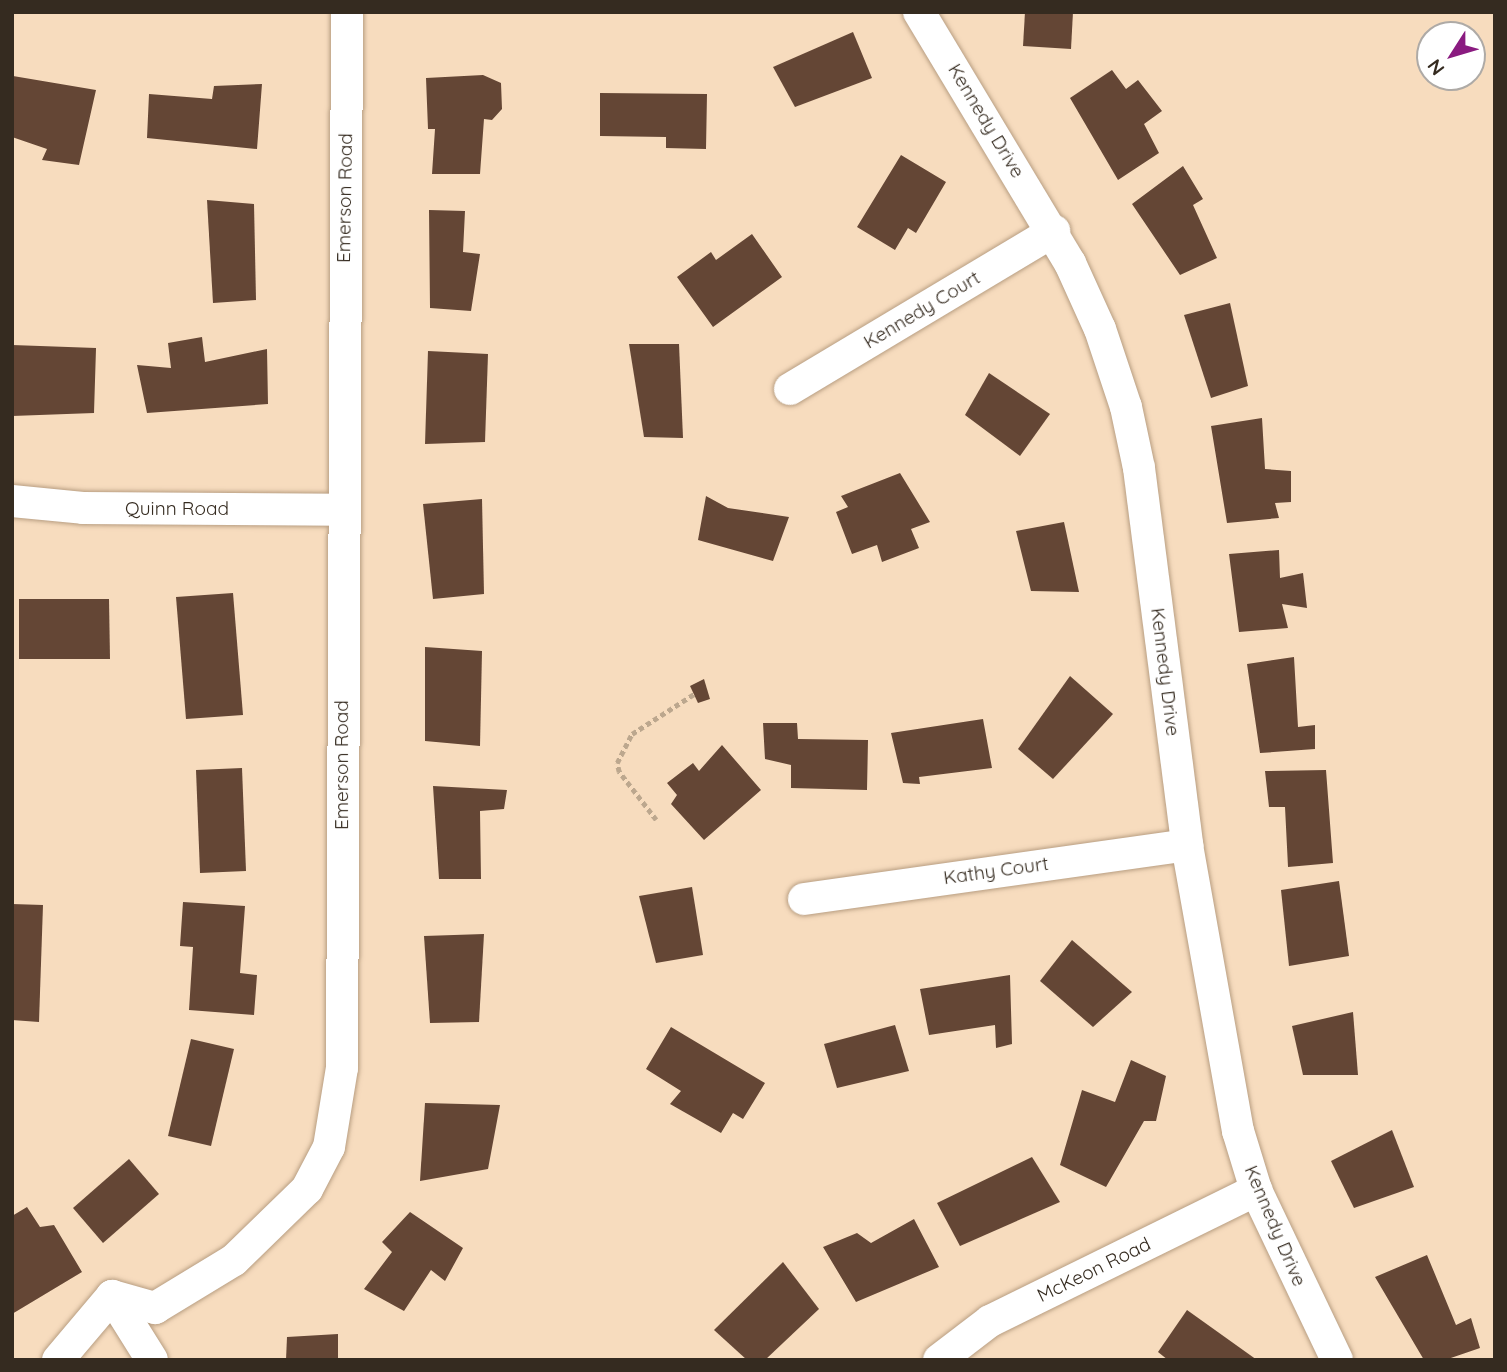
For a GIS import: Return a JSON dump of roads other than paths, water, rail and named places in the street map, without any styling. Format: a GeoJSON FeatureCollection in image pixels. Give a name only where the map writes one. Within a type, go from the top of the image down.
{"type":"FeatureCollection","features":[{"type":"Feature","properties":{"kind":"street","name":"Emerson Road"},"geometry":{"type":"LineString","coordinates":[[112,1296],[155,1308],[234,1260],[307,1189],[329,1147],[341,1086],[342,510],[347,12]]}},
{"type":"Feature","properties":{"kind":"street","name":"Kennedy Drive"},"geometry":{"type":"LineString","coordinates":[[919,12],[1054,232],[1100,329],[1126,407],[1139,468],[1187,845],[1222,1062],[1256,1190],[1337,1360]]}},
{"type":"Feature","properties":{"kind":"street","name":"Kennedy Court"},"geometry":{"type":"LineString","coordinates":[[790,389],[1054,232]]}},
{"type":"Feature","properties":{"kind":"street","name":"Quinn Road"},"geometry":{"type":"LineString","coordinates":[[12,501],[83,509],[342,510]]}},
{"type":"Feature","properties":{"kind":"street","name":"Kathy Court"},"geometry":{"type":"LineString","coordinates":[[804,899],[1187,845]]}},
{"type":"Feature","properties":{"kind":"street","name":"McKeon Road"},"geometry":{"type":"LineString","coordinates":[[939,1360],[989,1321],[1256,1190]]}},
{"type":"Feature","properties":{"kind":"street"},"geometry":{"type":"LineString","coordinates":[[58,1360],[112,1296],[152,1360]]}}]}
